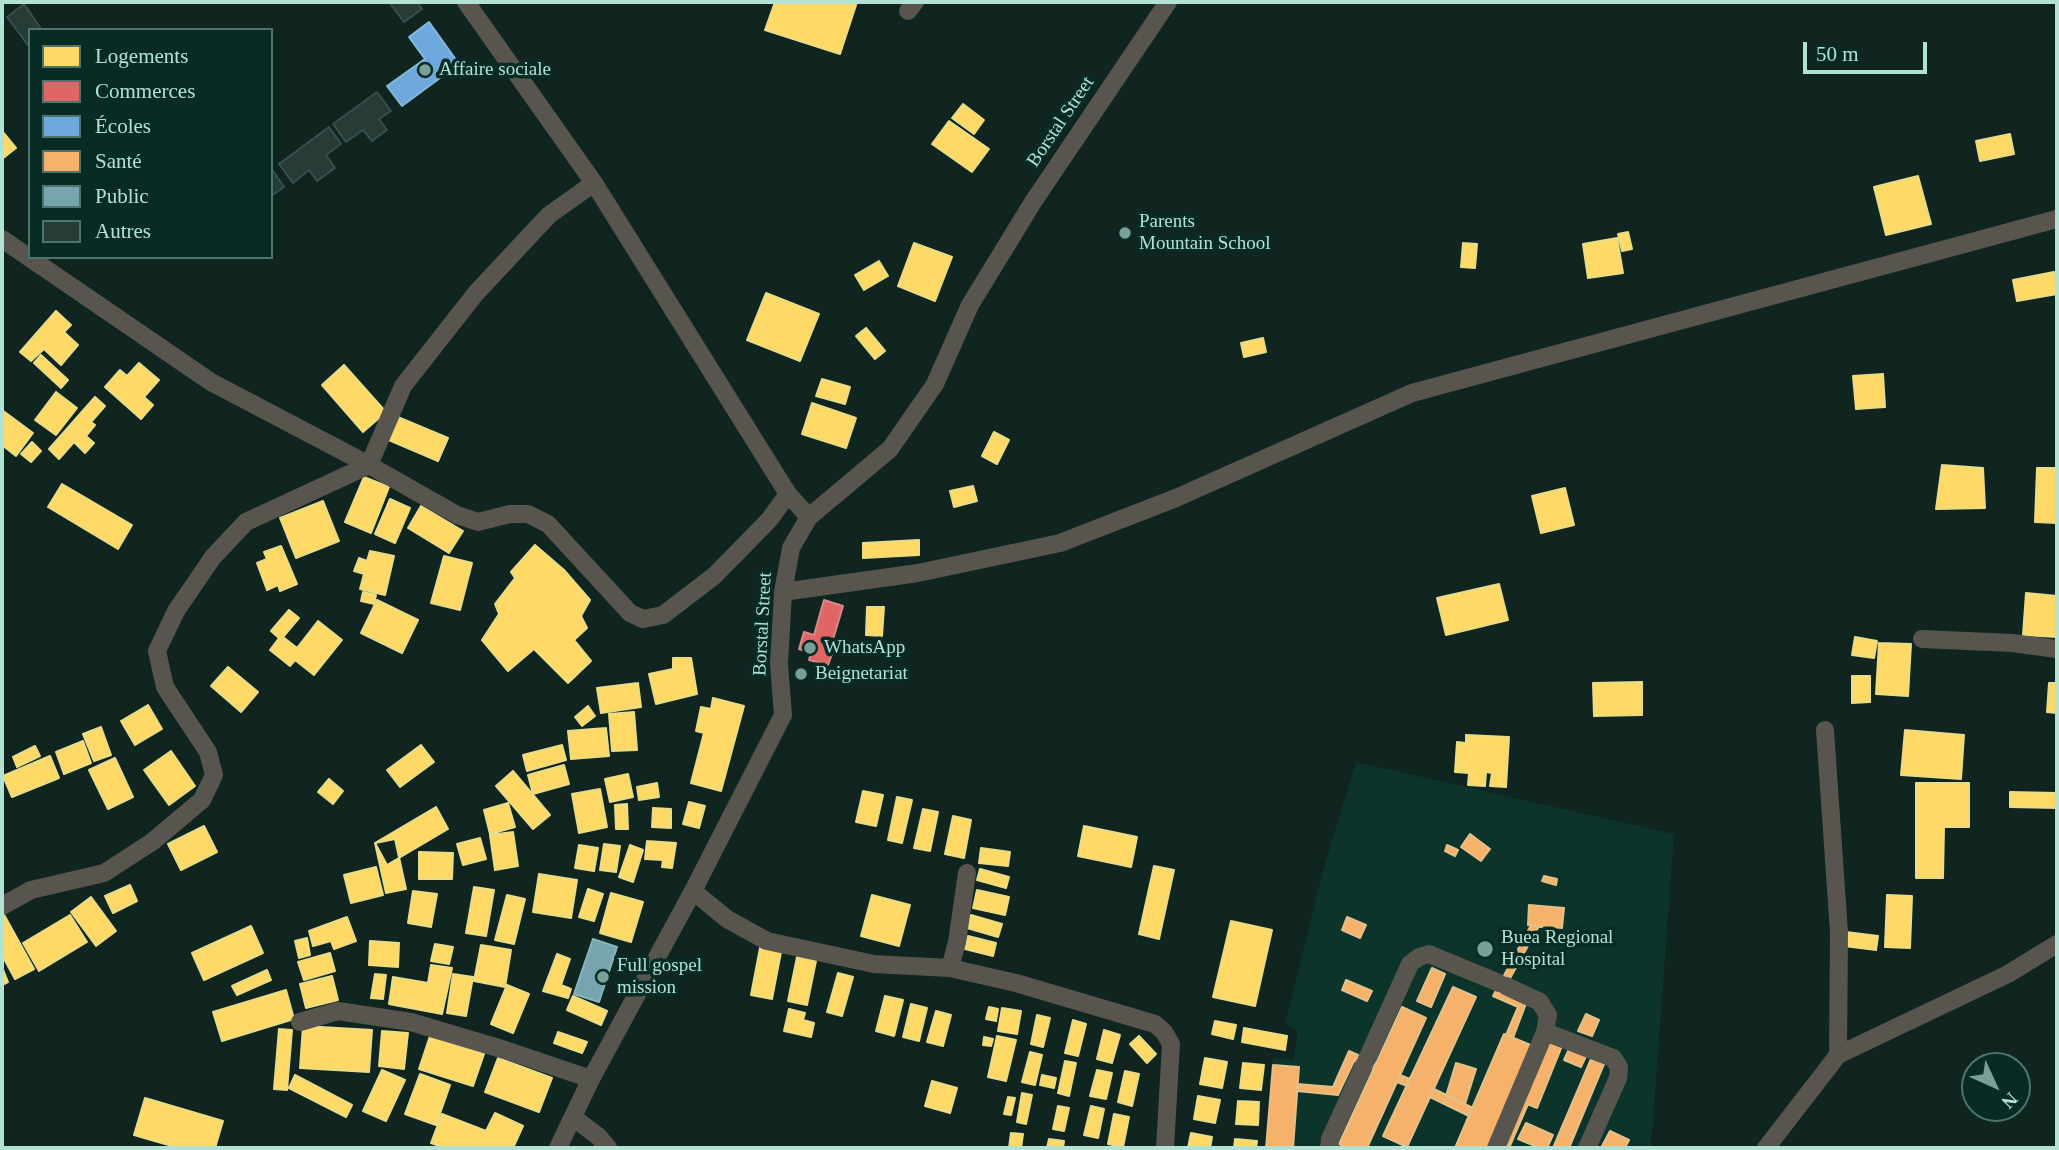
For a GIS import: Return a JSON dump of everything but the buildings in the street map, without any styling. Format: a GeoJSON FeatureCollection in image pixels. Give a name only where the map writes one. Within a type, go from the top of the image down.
{"type":"FeatureCollection","features":[{"type":"Feature","properties":{"kind":"street"},"geometry":{"type":"LineString","coordinates":[[466,2],[594,183],[788,494],[809,517]]}},
{"type":"Feature","properties":{"kind":"street","name":"Borstal Street"},"geometry":{"type":"LineString","coordinates":[[558,1148],[591,1079],[693,891],[783,715],[779,664],[783,592],[790,548],[809,517],[890,449],[935,384],[970,304],[1033,202],[1168,2]]}},
{"type":"Feature","properties":{"kind":"street"},"geometry":{"type":"LineString","coordinates":[[2,906],[32,890],[104,873],[152,842],[202,800],[214,775],[208,752],[165,687],[156,651],[176,611],[213,557],[246,522],[369,465],[403,386],[476,293],[549,215],[594,183]]}},
{"type":"Feature","properties":{"kind":"street"},"geometry":{"type":"LineString","coordinates":[[783,592],[918,573],[1060,543],[1176,498],[1412,393],[2057,219]]}},
{"type":"Feature","properties":{"kind":"street"},"geometry":{"type":"LineString","coordinates":[[2,239],[28,257]]}},
{"type":"Feature","properties":{"kind":"street"},"geometry":{"type":"LineString","coordinates":[[31,259],[211,382],[369,465],[457,515],[478,522],[510,514],[527,514],[548,524],[630,613],[643,619],[663,615],[714,576],[769,520],[788,494]]}},
{"type":"Feature","properties":{"kind":"street"},"geometry":{"type":"LineString","coordinates":[[1922,639],[2012,643],[2057,649]]}},
{"type":"Feature","properties":{"kind":"street"},"geometry":{"type":"LineString","coordinates":[[1825,730],[1839,932],[1838,1055]]}},
{"type":"Feature","properties":{"kind":"street"},"geometry":{"type":"LineString","coordinates":[[950,968],[959,931],[967,873]]}},
{"type":"Feature","properties":{"kind":"street"},"geometry":{"type":"LineString","coordinates":[[693,891],[727,919],[767,941],[874,964],[950,968],[1016,983],[1155,1024],[1171,1044],[1165,1148]]}},
{"type":"Feature","properties":{"kind":"street"},"geometry":{"type":"LineString","coordinates":[[1766,1148],[1838,1055],[2008,974],[2057,944]]}},
{"type":"Feature","properties":{"kind":"street"},"geometry":{"type":"LineString","coordinates":[[1329,1148],[1330,1139],[1410,964],[1429,954],[1540,1002],[1548,1015],[1545,1032],[1496,1148]]}},
{"type":"Feature","properties":{"kind":"street"},"geometry":{"type":"LineString","coordinates":[[300,1023],[338,1011],[411,1022],[591,1079]]}},
{"type":"Feature","properties":{"kind":"street"},"geometry":{"type":"LineString","coordinates":[[1545,1032],[1613,1058],[1619,1067],[1618,1078],[1587,1148]]}},
{"type":"Feature","properties":{"kind":"street"},"geometry":{"type":"LineString","coordinates":[[573,1118],[600,1137],[608,1148]]}},
{"type":"Feature","properties":{"kind":"shaded area","name":"Buea Regional Hospital"},"geometry":{"type":"Polygon","coordinates":[[[1356,762],[1674,834],[1651,1148],[1266,1148],[1273,1058],[1293,1060],[1298,1031],[1285,1024],[1322,874],[1356,762]]]}},
{"type":"Feature","properties":{"kind":"place","name":"Affaire sociale"},"geometry":{"type":"Point","coordinates":[425,70]}},
{"type":"Feature","properties":{"kind":"place","name":"Parents Mountain School"},"geometry":{"type":"Point","coordinates":[1125,233]}},
{"type":"Feature","properties":{"kind":"place","name":"WhatsApp"},"geometry":{"type":"Point","coordinates":[810,648]}},
{"type":"Feature","properties":{"kind":"place","name":"Beignetariat"},"geometry":{"type":"Point","coordinates":[801,674]}},
{"type":"Feature","properties":{"kind":"place","name":"Buea Regional Hospital"},"geometry":{"type":"Point","coordinates":[1485,949]}},
{"type":"Feature","properties":{"kind":"place","name":"Full gospel mission"},"geometry":{"type":"Point","coordinates":[603,977]}}]}
